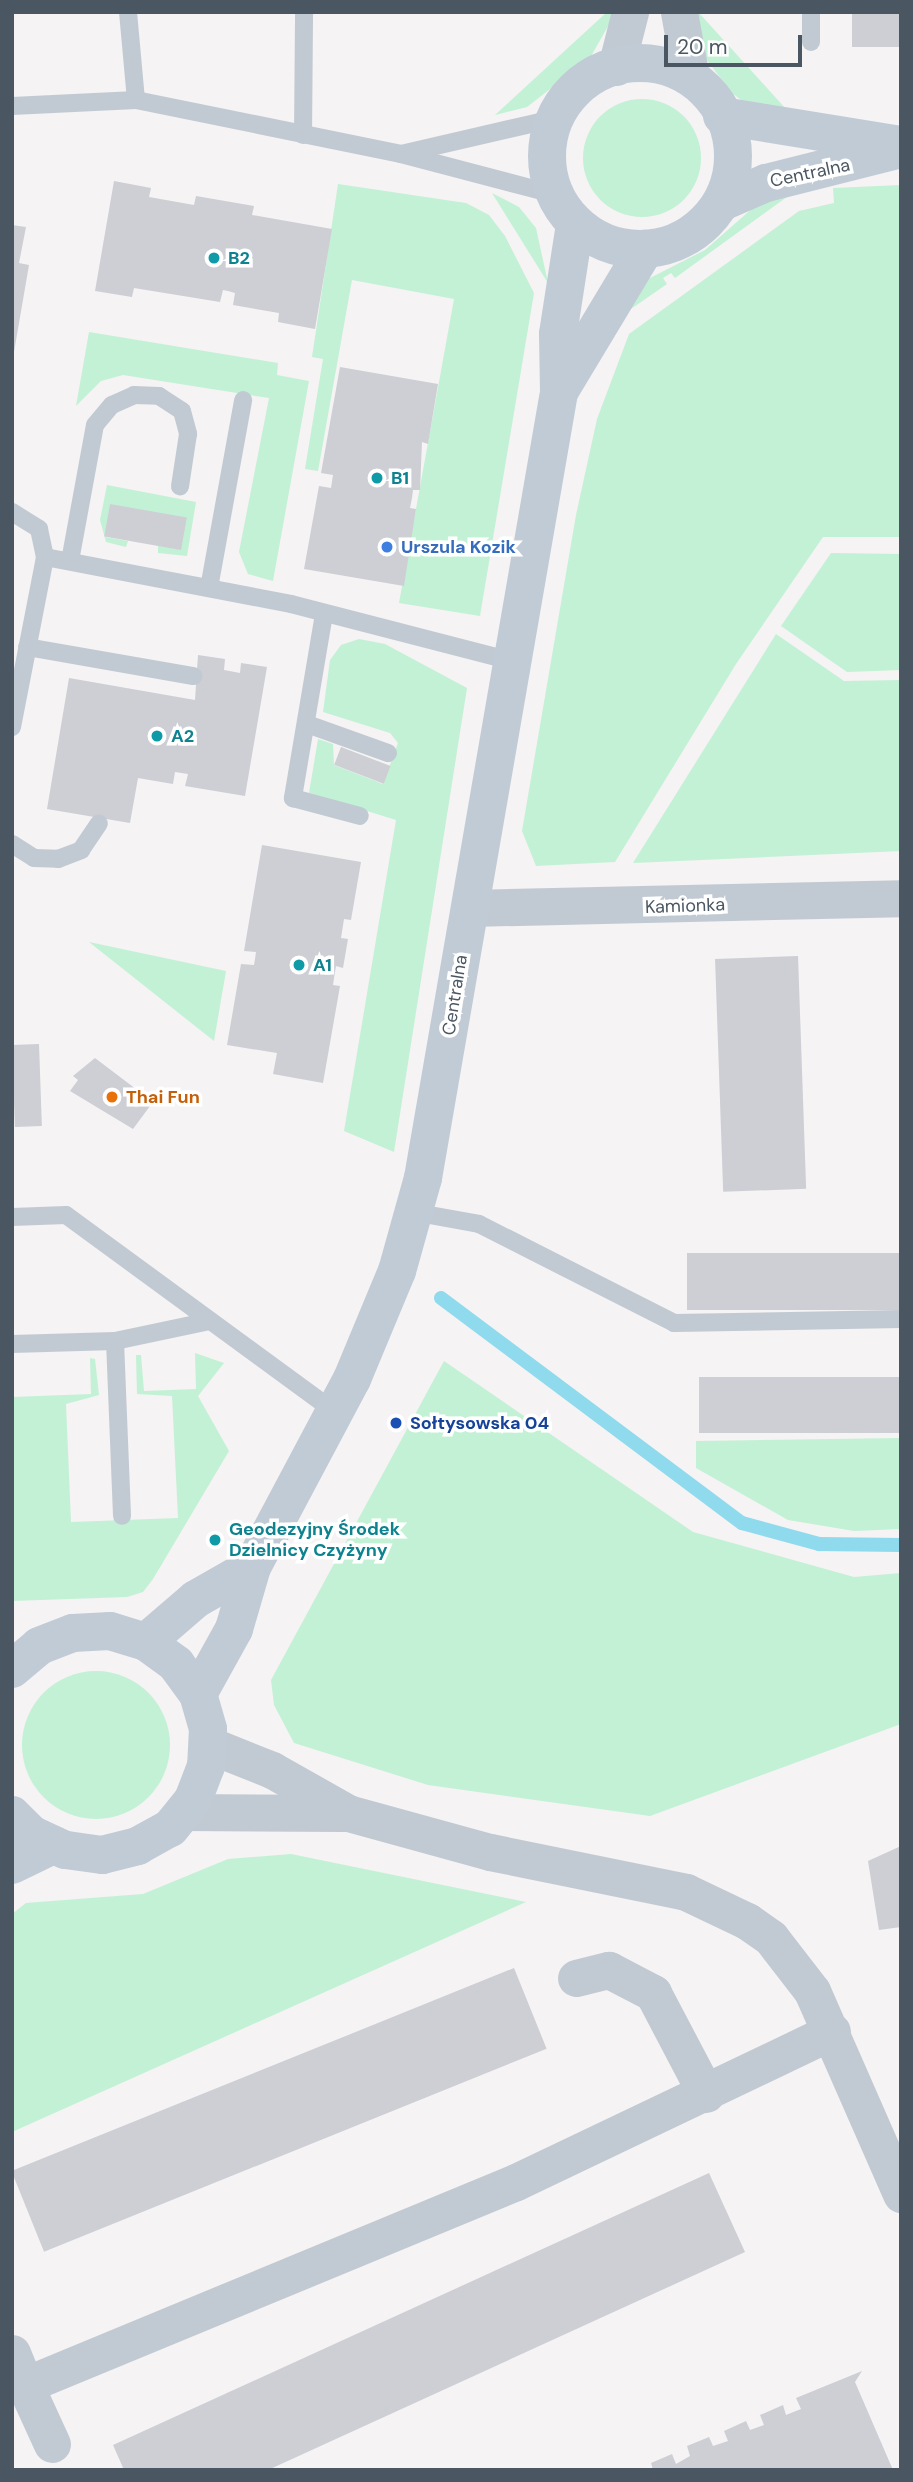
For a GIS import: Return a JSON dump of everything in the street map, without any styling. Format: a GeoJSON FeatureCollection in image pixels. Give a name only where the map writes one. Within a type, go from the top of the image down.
{"type":"FeatureCollection","features":[{"type":"Feature","properties":{"kind":"street"},"geometry":{"type":"LineString","coordinates":[[616,67],[630,12]]}},
{"type":"Feature","properties":{"kind":"street"},"geometry":{"type":"LineString","coordinates":[[679,12],[691,78]]}},
{"type":"Feature","properties":{"kind":"street"},"geometry":{"type":"LineString","coordinates":[[656,63],[691,78],[722,116],[735,165],[722,202],[685,238],[645,249],[610,245],[564,209],[546,150],[553,119],[586,82],[616,67],[656,63]]}},
{"type":"Feature","properties":{"kind":"street","name":"Centralna"},"geometry":{"type":"LineString","coordinates":[[722,116],[901,147]]}},
{"type":"Feature","properties":{"kind":"street","name":"Centralna"},"geometry":{"type":"LineString","coordinates":[[722,202],[766,183],[901,147]]}},
{"type":"Feature","properties":{"kind":"street","name":"Centralna"},"geometry":{"type":"LineString","coordinates":[[198,1694],[234,1629],[251,1567],[337,1413],[397,1271],[414,1212],[559,392],[558,334],[564,209]]}},
{"type":"Feature","properties":{"kind":"street","name":"Centralna"},"geometry":{"type":"LineString","coordinates":[[559,392],[645,249]]}},
{"type":"Feature","properties":{"kind":"street","name":"Kamionka"},"geometry":{"type":"LineString","coordinates":[[469,908],[901,898]]}},
{"type":"Feature","properties":{"kind":"street"},"geometry":{"type":"LineString","coordinates":[[146,1642],[196,1599],[251,1567]]}},
{"type":"Feature","properties":{"kind":"street"},"geometry":{"type":"LineString","coordinates":[[12,1815],[54,1845],[102,1855],[138,1846],[183,1812],[206,1766],[207,1744],[198,1694],[176,1664],[146,1642],[110,1631],[74,1633],[21,1651]]}},
{"type":"Feature","properties":{"kind":"street"},"geometry":{"type":"LineString","coordinates":[[207,1744],[272,1770],[348,1813]]}},
{"type":"Feature","properties":{"kind":"street"},"geometry":{"type":"LineString","coordinates":[[183,1812],[348,1813],[704,1898],[771,1938],[812,1990],[901,2194]]}},
{"type":"Feature","properties":{"kind":"street"},"geometry":{"type":"LineString","coordinates":[[12,1865],[54,1845]]}},
{"type":"Feature","properties":{"kind":"street"},"geometry":{"type":"LineString","coordinates":[[576,1978],[609,1970],[653,1993],[706,2094]]}},
{"type":"Feature","properties":{"kind":"street"},"geometry":{"type":"LineString","coordinates":[[52,2444],[19,2369],[452,2210],[706,2094],[832,2031]]}},
{"type":"Feature","properties":{"kind":"lane"},"geometry":{"type":"LineString","coordinates":[[128,12],[136,100]]}},
{"type":"Feature","properties":{"kind":"lane"},"geometry":{"type":"LineString","coordinates":[[303,135],[304,12]]}},
{"type":"Feature","properties":{"kind":"lane"},"geometry":{"type":"LineString","coordinates":[[811,12],[811,43]]}},
{"type":"Feature","properties":{"kind":"lane"},"geometry":{"type":"LineString","coordinates":[[12,106],[136,100],[401,154],[564,209]]}},
{"type":"Feature","properties":{"kind":"lane"},"geometry":{"type":"LineString","coordinates":[[401,154],[553,119]]}},
{"type":"Feature","properties":{"kind":"lane"},"geometry":{"type":"LineString","coordinates":[[71,561],[95,425],[112,405],[134,395],[159,396],[181,411],[188,434],[180,486]]}},
{"type":"Feature","properties":{"kind":"lane"},"geometry":{"type":"LineString","coordinates":[[209,588],[243,400]]}},
{"type":"Feature","properties":{"kind":"lane"},"geometry":{"type":"LineString","coordinates":[[12,512],[40,529],[45,557],[12,727]]}},
{"type":"Feature","properties":{"kind":"lane"},"geometry":{"type":"LineString","coordinates":[[45,557],[209,588],[512,661]]}},
{"type":"Feature","properties":{"kind":"lane"},"geometry":{"type":"LineString","coordinates":[[324,614],[293,798],[360,816]]}},
{"type":"Feature","properties":{"kind":"lane"},"geometry":{"type":"LineString","coordinates":[[27,647],[194,676]]}},
{"type":"Feature","properties":{"kind":"lane"},"geometry":{"type":"LineString","coordinates":[[307,724],[388,752]]}},
{"type":"Feature","properties":{"kind":"lane"},"geometry":{"type":"LineString","coordinates":[[12,844],[34,858],[58,859],[81,850],[99,822]]}},
{"type":"Feature","properties":{"kind":"lane"},"geometry":{"type":"LineString","coordinates":[[414,1212],[479,1224],[674,1324],[901,1319]]}},
{"type":"Feature","properties":{"kind":"lane"},"geometry":{"type":"LineString","coordinates":[[12,1217],[66,1215],[205,1322],[337,1413]]}},
{"type":"Feature","properties":{"kind":"lane"},"geometry":{"type":"LineString","coordinates":[[12,1344],[114,1341],[205,1322]]}},
{"type":"Feature","properties":{"kind":"lane"},"geometry":{"type":"LineString","coordinates":[[114,1341],[122,1516]]}},
{"type":"Feature","properties":{"kind":"green space"},"geometry":{"type":"Polygon","coordinates":[[[607,12],[616,12],[590,58],[527,107],[495,115],[607,12]]]}},
{"type":"Feature","properties":{"kind":"green space"},"geometry":{"type":"Polygon","coordinates":[[[695,14],[700,14],[786,109],[745,103],[732,93],[706,59],[695,14]]]}},
{"type":"Feature","properties":{"kind":"green space"},"geometry":{"type":"Polygon","coordinates":[[[642,99],[675,109],[691,125],[701,158],[691,191],[675,207],[642,217],[609,207],[593,191],[583,158],[593,125],[609,109],[642,99]]]}},
{"type":"Feature","properties":{"kind":"green space"},"geometry":{"type":"Polygon","coordinates":[[[338,184],[466,203],[489,215],[505,236],[534,293],[480,616],[399,603],[454,299],[352,280],[318,471],[305,469],[323,359],[312,357],[338,184]]]}},
{"type":"Feature","properties":{"kind":"green space"},"geometry":{"type":"Polygon","coordinates":[[[901,185],[901,537],[823,537],[736,664],[615,862],[536,866],[522,831],[576,515],[597,419],[629,334],[799,211],[834,203],[833,188],[901,185]]]}},
{"type":"Feature","properties":{"kind":"green space"},"geometry":{"type":"Polygon","coordinates":[[[492,193],[519,207],[536,228],[548,283],[492,193]]]}},
{"type":"Feature","properties":{"kind":"green space"},"geometry":{"type":"Polygon","coordinates":[[[791,194],[675,278],[671,273],[663,278],[667,284],[628,311],[648,279],[705,250],[755,206],[791,194]]]}},
{"type":"Feature","properties":{"kind":"green space"},"geometry":{"type":"Polygon","coordinates":[[[89,332],[278,363],[277,375],[309,381],[273,581],[248,574],[239,552],[269,398],[123,375],[101,381],[76,406],[89,332]]]}},
{"type":"Feature","properties":{"kind":"green space"},"geometry":{"type":"Polygon","coordinates":[[[107,485],[196,502],[187,556],[158,553],[158,546],[111,504],[105,537],[128,541],[126,547],[106,542],[100,520],[107,485]]]}},
{"type":"Feature","properties":{"kind":"green space"},"geometry":{"type":"Polygon","coordinates":[[[831,553],[901,554],[901,670],[847,672],[781,626],[831,553]]]}},
{"type":"Feature","properties":{"kind":"green space"},"geometry":{"type":"Polygon","coordinates":[[[776,634],[844,681],[901,680],[901,851],[633,863],[776,634]]]}},
{"type":"Feature","properties":{"kind":"green space"},"geometry":{"type":"Polygon","coordinates":[[[359,639],[385,644],[467,688],[394,1152],[344,1131],[396,820],[309,793],[318,739],[333,744],[334,765],[383,784],[398,743],[390,733],[323,712],[330,660],[341,645],[359,639]]]}},
{"type":"Feature","properties":{"kind":"green space"},"geometry":{"type":"Polygon","coordinates":[[[89,942],[226,971],[214,1041],[89,942]]]}},
{"type":"Feature","properties":{"kind":"green space"},"geometry":{"type":"Polygon","coordinates":[[[195,1353],[224,1363],[198,1396],[229,1451],[153,1579],[143,1592],[127,1597],[12,1601],[12,1397],[91,1394],[90,1358],[95,1359],[99,1395],[66,1404],[71,1522],[178,1518],[172,1396],[137,1394],[136,1355],[141,1355],[144,1391],[196,1389],[195,1353]]]}},
{"type":"Feature","properties":{"kind":"green space"},"geometry":{"type":"Polygon","coordinates":[[[444,1361],[693,1532],[854,1577],[901,1573],[901,1724],[650,1816],[428,1785],[294,1743],[274,1705],[271,1680],[444,1361]]]}},
{"type":"Feature","properties":{"kind":"green space"},"geometry":{"type":"Polygon","coordinates":[[[901,1438],[901,1529],[854,1531],[788,1520],[696,1468],[696,1441],[901,1438]]]}},
{"type":"Feature","properties":{"kind":"green space"},"geometry":{"type":"Polygon","coordinates":[[[96,1671],[124,1677],[148,1693],[164,1717],[170,1745],[164,1773],[148,1797],[124,1813],[96,1819],[68,1813],[44,1797],[28,1773],[22,1745],[28,1717],[44,1693],[68,1677],[96,1671]]]}},
{"type":"Feature","properties":{"kind":"green space"},"geometry":{"type":"Polygon","coordinates":[[[291,1854],[526,1902],[12,2132],[12,1914],[26,1903],[143,1894],[228,1859],[291,1854]]]}},
{"type":"Feature","properties":{"kind":"building"},"geometry":{"type":"Polygon","coordinates":[[[852,12],[901,12],[901,47],[852,47],[852,12]]]}},
{"type":"Feature","properties":{"kind":"building","name":"B2"},"geometry":{"type":"Polygon","coordinates":[[[114,181],[151,188],[149,197],[194,205],[196,196],[254,206],[252,215],[332,229],[315,329],[278,322],[279,313],[233,305],[235,293],[223,290],[220,302],[134,288],[132,297],[95,291],[114,181]]]}},
{"type":"Feature","properties":{"kind":"building"},"geometry":{"type":"Polygon","coordinates":[[[12,225],[26,227],[19,263],[29,265],[14,352],[12,225]]]}},
{"type":"Feature","properties":{"kind":"building","name":"B1"},"geometry":{"type":"Polygon","coordinates":[[[340,367],[438,384],[428,444],[422,442],[420,490],[413,490],[410,508],[416,509],[404,586],[304,569],[319,486],[331,488],[333,475],[321,473],[340,367]]]}},
{"type":"Feature","properties":{"kind":"building"},"geometry":{"type":"Polygon","coordinates":[[[110,504],[187,518],[181,550],[104,536],[110,504]]]}},
{"type":"Feature","properties":{"kind":"building","name":"A2"},"geometry":{"type":"Polygon","coordinates":[[[198,655],[225,659],[224,670],[240,673],[241,663],[267,667],[245,796],[185,786],[188,774],[175,772],[173,784],[138,778],[130,823],[47,809],[69,678],[195,700],[198,655]]]}},
{"type":"Feature","properties":{"kind":"building"},"geometry":{"type":"Polygon","coordinates":[[[341,747],[390,766],[384,784],[334,765],[341,747]]]}},
{"type":"Feature","properties":{"kind":"building","name":"A1"},"geometry":{"type":"Polygon","coordinates":[[[262,845],[361,862],[351,920],[344,919],[341,938],[348,939],[343,968],[336,966],[333,985],[340,986],[323,1083],[273,1074],[277,1053],[227,1045],[241,964],[254,965],[256,952],[244,951],[262,845]]]}},
{"type":"Feature","properties":{"kind":"building"},"geometry":{"type":"Polygon","coordinates":[[[798,956],[806,1189],[723,1192],[715,959],[798,956]]]}},
{"type":"Feature","properties":{"kind":"building"},"geometry":{"type":"Polygon","coordinates":[[[39,1044],[42,1126],[15,1127],[12,1045],[39,1044]]]}},
{"type":"Feature","properties":{"kind":"building","name":"Thai Fun"},"geometry":{"type":"Polygon","coordinates":[[[95,1058],[153,1102],[133,1129],[70,1091],[78,1080],[73,1076],[95,1058]]]}},
{"type":"Feature","properties":{"kind":"building"},"geometry":{"type":"Polygon","coordinates":[[[687,1253],[901,1253],[901,1310],[687,1310],[687,1253]]]}},
{"type":"Feature","properties":{"kind":"building"},"geometry":{"type":"Polygon","coordinates":[[[699,1377],[901,1377],[901,1433],[699,1433],[699,1377]]]}},
{"type":"Feature","properties":{"kind":"building"},"geometry":{"type":"Polygon","coordinates":[[[901,1846],[901,1927],[879,1930],[868,1861],[901,1846]]]}},
{"type":"Feature","properties":{"kind":"building"},"geometry":{"type":"Polygon","coordinates":[[[514,1968],[547,2049],[44,2252],[12,2171],[514,1968]]]}},
{"type":"Feature","properties":{"kind":"building"},"geometry":{"type":"Polygon","coordinates":[[[709,2173],[745,2252],[268,2470],[124,2470],[113,2445],[709,2173]]]}},
{"type":"Feature","properties":{"kind":"building"},"geometry":{"type":"Polygon","coordinates":[[[862,2371],[855,2382],[893,2470],[653,2470],[651,2463],[672,2454],[676,2464],[690,2456],[687,2446],[709,2437],[713,2446],[728,2441],[724,2431],[746,2421],[750,2430],[764,2425],[760,2415],[783,2405],[786,2415],[801,2409],[796,2398],[862,2371]]]}},
{"type":"Feature","properties":{"kind":"waterway"},"geometry":{"type":"LineString","coordinates":[[441,1298],[742,1523],[819,1544],[901,1545]]}},
{"type":"Feature","properties":{"kind":"place","name":"B2"},"geometry":{"type":"Point","coordinates":[214,258]}},
{"type":"Feature","properties":{"kind":"place","name":"B1"},"geometry":{"type":"Point","coordinates":[377,478]}},
{"type":"Feature","properties":{"kind":"place","name":"Urszula Kozik"},"geometry":{"type":"Point","coordinates":[387,547]}},
{"type":"Feature","properties":{"kind":"place","name":"A2"},"geometry":{"type":"Point","coordinates":[157,736]}},
{"type":"Feature","properties":{"kind":"place","name":"A1"},"geometry":{"type":"Point","coordinates":[299,965]}},
{"type":"Feature","properties":{"kind":"place","name":"Thai Fun"},"geometry":{"type":"Point","coordinates":[112,1097]}},
{"type":"Feature","properties":{"kind":"place","name":"Sołtysowska 04"},"geometry":{"type":"Point","coordinates":[396,1423]}},
{"type":"Feature","properties":{"kind":"place","name":"Geodezyjny Środek Dzielnicy Czyżyny"},"geometry":{"type":"Point","coordinates":[215,1540]}}]}
